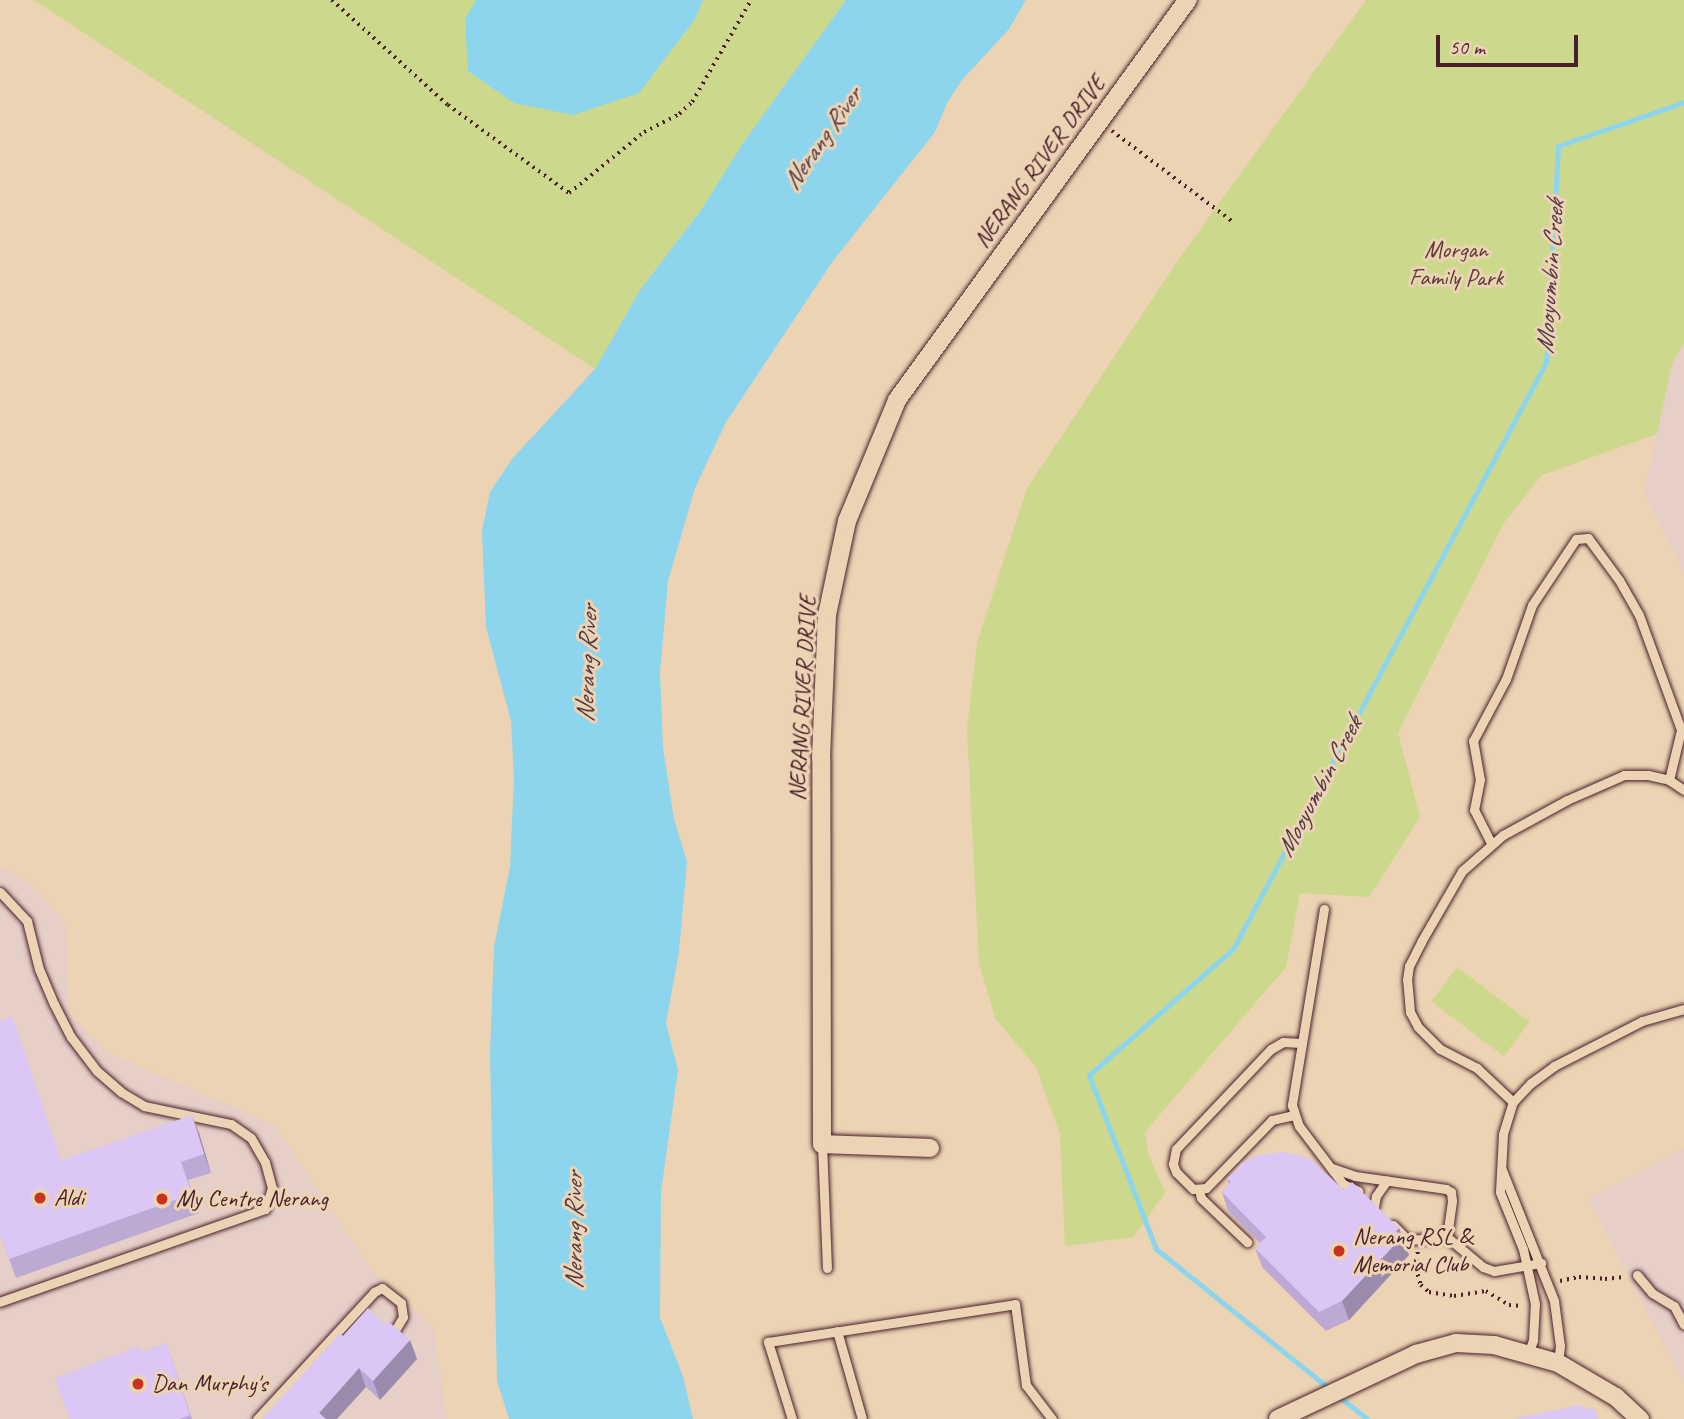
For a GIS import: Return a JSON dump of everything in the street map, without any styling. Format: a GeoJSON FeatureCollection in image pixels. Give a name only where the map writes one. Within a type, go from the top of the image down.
{"type":"FeatureCollection","features":[{"type":"Feature","properties":{"kind":"street","name":"NERANG RIVER DRIVE"},"geometry":{"type":"LineString","coordinates":[[822,1144],[821,758],[827,615],[847,521],[897,400],[1188,0]]}},
{"type":"Feature","properties":{"kind":"street"},"geometry":{"type":"LineString","coordinates":[[822,1144],[930,1148]]}},
{"type":"Feature","properties":{"kind":"street"},"geometry":{"type":"LineString","coordinates":[[1278,1419],[1407,1357],[1456,1343],[1494,1345],[1558,1363],[1616,1397],[1640,1419]]}},
{"type":"Feature","properties":{"kind":"lane"},"geometry":{"type":"LineString","coordinates":[[1492,843],[1474,810],[1480,780],[1474,741],[1506,679],[1532,605],[1576,539],[1588,538],[1619,580],[1639,615],[1681,730],[1669,780]]}},
{"type":"Feature","properties":{"kind":"lane"},"geometry":{"type":"LineString","coordinates":[[1513,1102],[1477,1068],[1429,1041],[1410,1012],[1406,995],[1409,966],[1421,943],[1462,871],[1492,843],[1605,781],[1625,775],[1648,775],[1669,780],[1684,790]]}},
{"type":"Feature","properties":{"kind":"lane"},"geometry":{"type":"LineString","coordinates":[[0,892],[27,921],[39,969],[54,1004],[71,1037],[97,1071],[121,1092],[144,1106],[231,1125],[251,1138],[265,1161],[272,1188],[265,1209],[0,1302]]}},
{"type":"Feature","properties":{"kind":"lane"},"geometry":{"type":"LineString","coordinates":[[1324,909],[1292,1105],[1294,1115],[1343,1184],[1359,1191],[1408,1240],[1447,1237],[1483,1267],[1494,1271],[1541,1263]]}},
{"type":"Feature","properties":{"kind":"lane"},"geometry":{"type":"LineString","coordinates":[[1528,1354],[1533,1340],[1535,1304],[1527,1267],[1500,1192],[1503,1134],[1513,1102],[1531,1083],[1554,1066],[1642,1021],[1684,1009]]}},
{"type":"Feature","properties":{"kind":"lane"},"geometry":{"type":"LineString","coordinates":[[1294,1115],[1272,1120],[1212,1182],[1199,1190],[1193,1189],[1175,1172],[1173,1164],[1176,1149],[1277,1045],[1283,1042],[1302,1043]]}},
{"type":"Feature","properties":{"kind":"lane"},"geometry":{"type":"LineString","coordinates":[[822,1144],[827,1268]]}},
{"type":"Feature","properties":{"kind":"lane"},"geometry":{"type":"LineString","coordinates":[[1331,1167],[1355,1176],[1441,1187],[1451,1192],[1447,1237]]}},
{"type":"Feature","properties":{"kind":"lane"},"geometry":{"type":"LineString","coordinates":[[1501,1169],[1554,1301],[1560,1346],[1558,1363]]}},
{"type":"Feature","properties":{"kind":"lane"},"geometry":{"type":"LineString","coordinates":[[1374,1207],[1376,1196],[1387,1180]]}},
{"type":"Feature","properties":{"kind":"lane"},"geometry":{"type":"LineString","coordinates":[[1199,1190],[1201,1198],[1248,1242]]}},
{"type":"Feature","properties":{"kind":"lane"},"geometry":{"type":"LineString","coordinates":[[1637,1275],[1652,1293],[1674,1307],[1684,1325]]}},
{"type":"Feature","properties":{"kind":"lane"},"geometry":{"type":"LineString","coordinates":[[257,1419],[373,1292],[382,1288],[401,1303],[403,1317],[392,1335]]}},
{"type":"Feature","properties":{"kind":"lane"},"geometry":{"type":"LineString","coordinates":[[792,1419],[768,1342],[1015,1304],[1026,1385],[1052,1419]]}},
{"type":"Feature","properties":{"kind":"lane"},"geometry":{"type":"LineString","coordinates":[[837,1331],[862,1419]]}},
{"type":"Feature","properties":{"kind":"path"},"geometry":{"type":"LineString","coordinates":[[332,0],[448,105],[569,193],[644,132],[679,114],[692,102],[751,0]]}},
{"type":"Feature","properties":{"kind":"path"},"geometry":{"type":"LineString","coordinates":[[1100,121],[1233,222]]}},
{"type":"Feature","properties":{"kind":"path"},"geometry":{"type":"LineString","coordinates":[[1420,1240],[1416,1268],[1421,1285],[1429,1292],[1454,1296],[1486,1291],[1509,1305],[1526,1305]]}},
{"type":"Feature","properties":{"kind":"path"},"geometry":{"type":"LineString","coordinates":[[1560,1282],[1579,1277],[1605,1279],[1637,1275]]}},
{"type":"Feature","properties":{"kind":"shaded area"},"geometry":{"type":"Polygon","coordinates":[[[1684,343],[1684,571],[1644,493],[1672,364],[1684,343]]]}},
{"type":"Feature","properties":{"kind":"shaded area","name":"My Centre Nerang"},"geometry":{"type":"Polygon","coordinates":[[[0,867],[29,882],[66,924],[70,1014],[109,1053],[275,1125],[373,1272],[434,1328],[447,1419],[0,1419],[0,867]]]}},
{"type":"Feature","properties":{"kind":"shaded area"},"geometry":{"type":"Polygon","coordinates":[[[1684,1149],[1684,1383],[1588,1199],[1684,1149]]]}},
{"type":"Feature","properties":{"kind":"green space"},"geometry":{"type":"Polygon","coordinates":[[[34,0],[846,0],[743,143],[701,210],[640,290],[595,369],[34,0]]]}},
{"type":"Feature","properties":{"kind":"green space","name":"Morgan Family Park"},"geometry":{"type":"Polygon","coordinates":[[[1366,0],[1684,0],[1684,343],[1672,364],[1657,434],[1542,475],[1503,524],[1398,733],[1420,817],[1369,897],[1300,893],[1286,967],[1145,1132],[1148,1152],[1165,1193],[1133,1237],[1065,1246],[1060,1134],[1036,1067],[995,1018],[979,963],[967,729],[977,643],[1027,488],[1181,256],[1366,0]]]}},
{"type":"Feature","properties":{"kind":"green space"},"geometry":{"type":"Polygon","coordinates":[[[1457,967],[1530,1022],[1504,1056],[1431,1001],[1457,967]]]}},
{"type":"Feature","properties":{"kind":"water"},"geometry":{"type":"Polygon","coordinates":[[[476,0],[703,0],[695,19],[639,93],[573,115],[514,103],[468,71],[465,19],[476,0]]]}},
{"type":"Feature","properties":{"kind":"water","name":"Nerang River"},"geometry":{"type":"Polygon","coordinates":[[[846,0],[1026,0],[1009,29],[962,80],[947,103],[935,132],[833,261],[726,422],[695,488],[668,581],[660,672],[663,748],[674,819],[687,862],[679,952],[666,1023],[678,1070],[661,1192],[660,1318],[683,1376],[693,1419],[509,1419],[497,1381],[490,1054],[494,947],[510,867],[514,778],[511,721],[486,627],[482,531],[490,492],[512,459],[595,369],[640,290],[701,210],[743,143],[846,0]]]}},
{"type":"Feature","properties":{"kind":"building"},"geometry":{"type":"Polygon","coordinates":[[[12,1016],[61,1161],[192,1115],[204,1154],[181,1162],[192,1194],[9,1259],[0,1234],[0,1021],[12,1016]]]}},
{"type":"Feature","properties":{"kind":"building","name":"Nerang RSL & Memorial Club"},"geometry":{"type":"Polygon","coordinates":[[[1283,1152],[1309,1158],[1344,1190],[1352,1182],[1399,1228],[1396,1231],[1402,1237],[1342,1301],[1319,1312],[1255,1248],[1266,1237],[1222,1192],[1231,1182],[1227,1179],[1242,1163],[1255,1156],[1283,1152]]]}},
{"type":"Feature","properties":{"kind":"building"},"geometry":{"type":"Polygon","coordinates":[[[368,1308],[381,1322],[389,1322],[410,1340],[373,1381],[359,1368],[319,1413],[326,1419],[262,1419],[340,1333],[343,1336],[368,1308]]]}},
{"type":"Feature","properties":{"kind":"building","name":"Dan Murphy's"},"geometry":{"type":"Polygon","coordinates":[[[166,1343],[190,1415],[180,1419],[70,1419],[55,1378],[140,1346],[142,1353],[166,1343]]]}},
{"type":"Feature","properties":{"kind":"building"},"geometry":{"type":"Polygon","coordinates":[[[1580,1405],[1587,1410],[1593,1407],[1599,1419],[1512,1419],[1580,1405]]]}},
{"type":"Feature","properties":{"kind":"waterway","name":"Mooyumbin Creek"},"geometry":{"type":"LineString","coordinates":[[1331,1390],[1156,1249],[1089,1075],[1233,949],[1546,362],[1558,146],[1684,102]]}},
{"type":"Feature","properties":{"kind":"waterway","name":"Mooyumbin Creek"},"geometry":{"type":"LineString","coordinates":[[1338,1396],[1367,1419]]}},
{"type":"Feature","properties":{"kind":"place","name":"Aldi"},"geometry":{"type":"Point","coordinates":[40,1198]}},
{"type":"Feature","properties":{"kind":"place","name":"My Centre Nerang"},"geometry":{"type":"Point","coordinates":[162,1199]}},
{"type":"Feature","properties":{"kind":"place","name":"Nerang RSL & Memorial Club"},"geometry":{"type":"Point","coordinates":[1339,1251]}},
{"type":"Feature","properties":{"kind":"place","name":"Dan Murphy's"},"geometry":{"type":"Point","coordinates":[138,1384]}}]}
